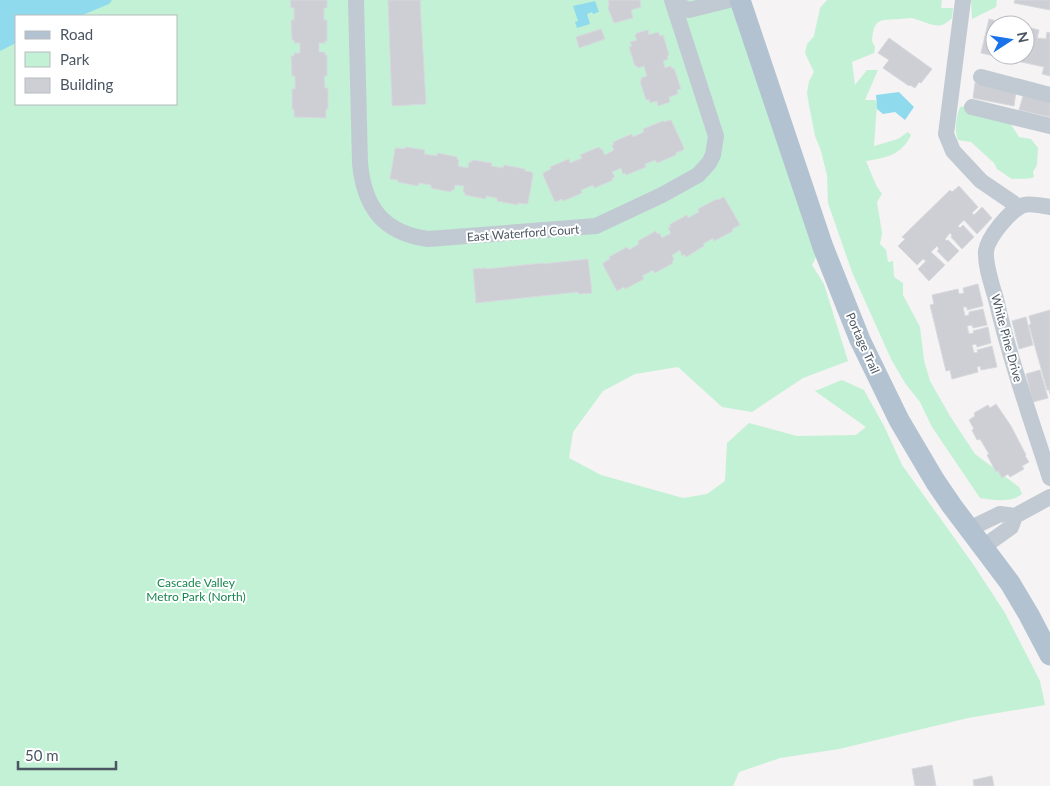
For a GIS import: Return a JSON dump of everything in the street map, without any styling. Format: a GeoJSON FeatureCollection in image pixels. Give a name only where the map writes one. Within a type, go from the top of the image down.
{"type":"FeatureCollection","features":[{"type":"Feature","properties":{"kind":"main road","name":"Portage Trail"},"geometry":{"type":"LineString","coordinates":[[740,0],[823,247],[860,340],[899,420],[935,481],[1010,583],[1050,655]]}},
{"type":"Feature","properties":{"kind":"street","name":"East Waterford Court"},"geometry":{"type":"LineString","coordinates":[[356,0],[360,163],[361,180],[365,194],[371,206],[392,227],[409,236],[428,239],[596,226],[662,195],[692,179],[704,170],[713,155],[716,136],[673,1]]}},
{"type":"Feature","properties":{"kind":"street","name":"East Waterford Court"},"geometry":{"type":"LineString","coordinates":[[673,1],[689,10],[729,0]]}},
{"type":"Feature","properties":{"kind":"street"},"geometry":{"type":"LineString","coordinates":[[963,0],[946,134],[953,151],[981,181],[1019,207],[1025,204],[1050,207]]}},
{"type":"Feature","properties":{"kind":"street"},"geometry":{"type":"LineString","coordinates":[[981,77],[1050,95]]}},
{"type":"Feature","properties":{"kind":"street"},"geometry":{"type":"LineString","coordinates":[[972,107],[1050,126]]}},
{"type":"Feature","properties":{"kind":"street","name":"White Pine Drive"},"geometry":{"type":"LineString","coordinates":[[1019,207],[1002,223],[991,237],[986,251],[988,267],[1014,370],[1050,478]]}},
{"type":"Feature","properties":{"kind":"street"},"geometry":{"type":"LineString","coordinates":[[969,528],[1000,514],[1015,516],[1050,498]]}},
{"type":"Feature","properties":{"kind":"street"},"geometry":{"type":"LineString","coordinates":[[982,547],[1010,527],[1015,516]]}},
{"type":"Feature","properties":{"kind":"green space","name":"Cascade Valley Metro Park (North)"},"geometry":{"type":"Polygon","coordinates":[[[0,0],[729,0],[817,255],[812,265],[824,284],[848,361],[803,378],[752,412],[722,407],[678,367],[635,374],[603,391],[573,432],[569,458],[601,475],[683,498],[707,494],[725,481],[727,443],[749,423],[797,436],[856,435],[866,427],[815,391],[842,380],[864,390],[884,426],[902,465],[973,564],[1005,613],[1040,681],[1045,705],[968,718],[839,749],[780,758],[739,772],[733,786],[0,786],[0,0]]]}},
{"type":"Feature","properties":{"kind":"green space"},"geometry":{"type":"Polygon","coordinates":[[[827,0],[942,0],[942,8],[953,8],[952,18],[942,25],[932,25],[912,18],[882,20],[874,28],[872,41],[875,47],[874,53],[852,62],[855,85],[867,70],[878,70],[865,100],[875,100],[877,104],[874,146],[898,139],[908,132],[911,135],[898,151],[886,157],[866,161],[882,194],[877,202],[882,233],[880,244],[886,250],[888,262],[893,261],[894,277],[903,283],[903,295],[920,327],[924,360],[930,381],[975,454],[1019,487],[1022,494],[1013,499],[980,498],[932,427],[920,402],[905,383],[891,359],[852,272],[828,203],[827,175],[815,136],[807,93],[809,81],[814,72],[805,53],[807,44],[814,36],[820,8],[827,0]]]}},
{"type":"Feature","properties":{"kind":"green space"},"geometry":{"type":"Polygon","coordinates":[[[971,0],[997,0],[996,7],[972,19],[971,0]]]}},
{"type":"Feature","properties":{"kind":"green space"},"geometry":{"type":"Polygon","coordinates":[[[966,106],[1010,123],[1019,137],[1031,139],[1038,148],[1037,165],[1033,172],[1034,177],[1012,179],[997,169],[994,163],[971,142],[958,140],[956,128],[957,115],[960,107],[966,106]]]}},
{"type":"Feature","properties":{"kind":"water"},"geometry":{"type":"Polygon","coordinates":[[[0,0],[112,0],[109,4],[82,15],[15,15],[15,44],[0,51],[0,0]]]}},
{"type":"Feature","properties":{"kind":"water"},"geometry":{"type":"Polygon","coordinates":[[[595,1],[599,12],[587,14],[590,24],[577,28],[575,22],[578,21],[573,6],[595,1]]]}},
{"type":"Feature","properties":{"kind":"water"},"geometry":{"type":"Polygon","coordinates":[[[899,92],[914,107],[905,120],[895,112],[883,114],[877,109],[876,95],[899,92]]]}},
{"type":"Feature","properties":{"kind":"building"},"geometry":{"type":"Polygon","coordinates":[[[290,0],[327,0],[327,8],[324,8],[324,20],[327,20],[327,41],[319,43],[319,52],[325,52],[325,55],[327,55],[327,76],[324,76],[325,88],[328,88],[326,118],[294,117],[292,89],[295,89],[295,76],[292,76],[291,56],[294,56],[294,53],[300,53],[300,43],[294,43],[294,40],[292,40],[291,20],[294,20],[294,8],[291,8],[290,0]]]}},
{"type":"Feature","properties":{"kind":"building"},"geometry":{"type":"Polygon","coordinates":[[[388,0],[422,0],[420,1],[426,104],[392,106],[388,0]]]}},
{"type":"Feature","properties":{"kind":"building"},"geometry":{"type":"Polygon","coordinates":[[[608,0],[640,0],[641,7],[631,10],[633,18],[614,23],[608,8],[608,0]]]}},
{"type":"Feature","properties":{"kind":"building"},"geometry":{"type":"Polygon","coordinates":[[[1015,0],[1050,0],[1050,10],[1014,3],[1015,0]]]}},
{"type":"Feature","properties":{"kind":"building"},"geometry":{"type":"Polygon","coordinates":[[[601,29],[605,39],[579,48],[576,37],[601,29]]]}},
{"type":"Feature","properties":{"kind":"building"},"geometry":{"type":"Polygon","coordinates":[[[1035,29],[1039,30],[1037,38],[1046,39],[1047,32],[1050,33],[1050,76],[1042,74],[1044,67],[1035,65],[1035,29]]]}},
{"type":"Feature","properties":{"kind":"building"},"geometry":{"type":"Polygon","coordinates":[[[648,30],[649,35],[658,32],[660,36],[663,35],[669,55],[667,56],[668,59],[663,61],[665,68],[671,66],[672,69],[674,68],[681,89],[677,90],[678,94],[669,97],[670,102],[658,106],[657,101],[650,103],[649,99],[646,100],[640,81],[642,80],[641,78],[647,76],[644,66],[638,68],[635,66],[629,47],[632,46],[630,42],[637,40],[635,35],[637,33],[648,30]]]}},
{"type":"Feature","properties":{"kind":"building"},"geometry":{"type":"Polygon","coordinates":[[[985,36],[985,54],[981,53],[985,36]]]}},
{"type":"Feature","properties":{"kind":"building"},"geometry":{"type":"Polygon","coordinates":[[[889,38],[932,69],[915,88],[883,68],[889,60],[878,53],[889,38]]]}},
{"type":"Feature","properties":{"kind":"building"},"geometry":{"type":"Polygon","coordinates":[[[975,83],[1016,91],[1014,106],[973,98],[975,83]]]}},
{"type":"Feature","properties":{"kind":"building"},"geometry":{"type":"Polygon","coordinates":[[[1023,96],[1050,102],[1050,117],[1019,110],[1023,96]]]}},
{"type":"Feature","properties":{"kind":"building"},"geometry":{"type":"Polygon","coordinates":[[[671,120],[684,148],[676,153],[676,155],[657,163],[655,160],[645,164],[646,167],[626,175],[625,173],[623,174],[621,168],[612,172],[615,177],[612,178],[613,180],[594,188],[593,185],[581,190],[582,193],[563,201],[562,199],[555,202],[543,175],[543,173],[551,169],[550,167],[569,159],[570,163],[582,158],[580,155],[599,147],[605,155],[614,150],[613,142],[632,134],[633,137],[644,132],[643,129],[671,120]]]}},
{"type":"Feature","properties":{"kind":"building"},"geometry":{"type":"Polygon","coordinates":[[[405,147],[425,150],[424,154],[437,156],[437,153],[457,157],[459,160],[458,166],[468,168],[469,162],[472,162],[472,160],[492,163],[491,166],[503,168],[504,165],[532,172],[528,203],[518,203],[518,205],[497,201],[497,198],[486,196],[486,199],[465,195],[463,192],[464,186],[455,185],[454,190],[451,190],[451,192],[431,188],[431,185],[419,183],[418,186],[390,179],[395,149],[405,149],[405,147]]]}},
{"type":"Feature","properties":{"kind":"building"},"geometry":{"type":"Polygon","coordinates":[[[959,186],[978,207],[972,213],[974,215],[982,207],[992,218],[977,234],[964,220],[958,226],[960,228],[963,225],[974,237],[962,249],[951,237],[950,233],[945,239],[959,251],[948,262],[937,251],[939,249],[937,246],[931,252],[945,265],[929,281],[918,269],[926,261],[923,259],[917,265],[898,246],[905,239],[902,237],[950,190],[952,192],[959,186]]]}},
{"type":"Feature","properties":{"kind":"building"},"geometry":{"type":"Polygon","coordinates":[[[724,197],[740,225],[714,241],[713,238],[686,257],[684,254],[682,256],[680,250],[672,255],[673,263],[655,273],[653,270],[642,276],[644,279],[617,291],[603,265],[603,263],[610,259],[609,257],[627,247],[629,250],[639,244],[638,241],[656,231],[662,238],[671,233],[668,228],[671,227],[669,225],[687,215],[688,218],[699,212],[698,209],[724,197]]]}},
{"type":"Feature","properties":{"kind":"building"},"geometry":{"type":"Polygon","coordinates":[[[588,259],[592,293],[579,294],[578,292],[476,303],[473,269],[588,259]]]}},
{"type":"Feature","properties":{"kind":"building"},"geometry":{"type":"Polygon","coordinates":[[[978,284],[983,306],[967,310],[967,307],[963,307],[965,316],[969,315],[969,312],[983,309],[987,325],[973,328],[972,325],[967,326],[969,334],[988,327],[991,343],[977,347],[976,344],[972,345],[974,353],[978,352],[977,350],[992,346],[997,367],[981,370],[980,366],[977,367],[978,372],[952,379],[950,370],[946,371],[930,305],[934,304],[932,295],[958,289],[959,294],[964,293],[963,288],[978,284]]]}},
{"type":"Feature","properties":{"kind":"building"},"geometry":{"type":"Polygon","coordinates":[[[1050,310],[1050,394],[1049,390],[1047,390],[1029,325],[1031,324],[1029,316],[1050,310]]]}},
{"type":"Feature","properties":{"kind":"building"},"geometry":{"type":"Polygon","coordinates":[[[1026,317],[1033,345],[1019,349],[1012,321],[1026,317]]]}},
{"type":"Feature","properties":{"kind":"building"},"geometry":{"type":"Polygon","coordinates":[[[1040,370],[1048,398],[1033,402],[1026,374],[1040,370]]]}},
{"type":"Feature","properties":{"kind":"building"},"geometry":{"type":"Polygon","coordinates":[[[996,404],[1011,426],[1029,462],[1022,466],[1024,469],[1010,477],[1008,474],[1002,478],[998,471],[996,472],[987,455],[989,454],[980,439],[977,440],[969,420],[975,416],[974,413],[988,405],[990,408],[996,404]]]}},
{"type":"Feature","properties":{"kind":"building"},"geometry":{"type":"Polygon","coordinates":[[[932,765],[936,786],[915,786],[912,769],[932,765]]]}},
{"type":"Feature","properties":{"kind":"building"},"geometry":{"type":"Polygon","coordinates":[[[992,776],[994,786],[974,786],[973,780],[992,776]]]}}]}
